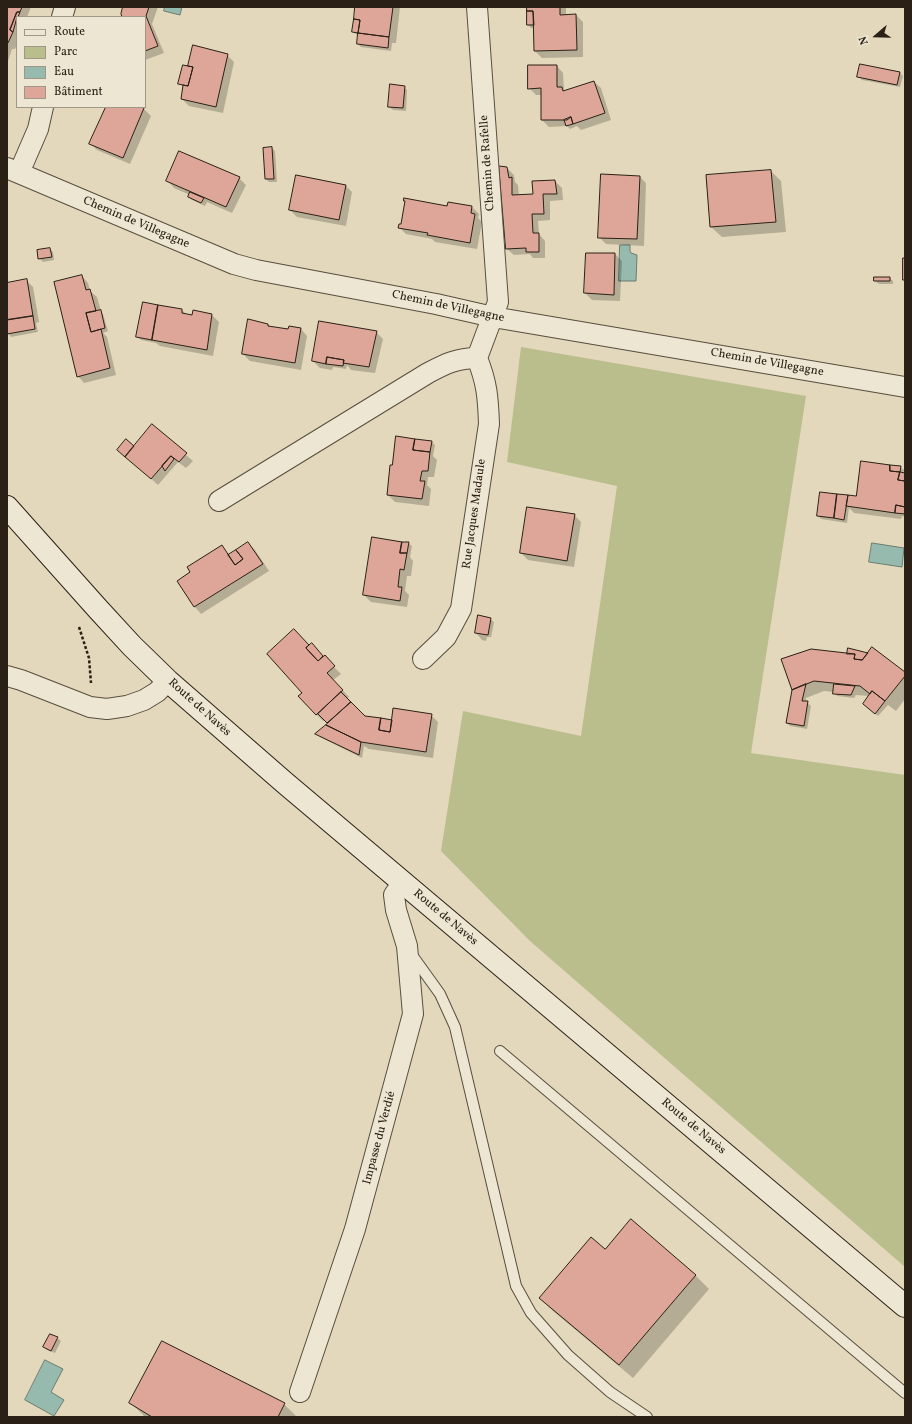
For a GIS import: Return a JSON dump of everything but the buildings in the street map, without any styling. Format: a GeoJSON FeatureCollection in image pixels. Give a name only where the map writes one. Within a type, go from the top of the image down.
{"type":"FeatureCollection","features":[{"type":"Feature","properties":{"kind":"main road","name":"Route de Navès"},"geometry":{"type":"LineString","coordinates":[[7,507],[98,609],[168,681],[285,783],[905,1306]]}},
{"type":"Feature","properties":{"kind":"street","name":"Chemin de Rafelle"},"geometry":{"type":"LineString","coordinates":[[477,7],[498,302],[493,317]]}},
{"type":"Feature","properties":{"kind":"street"},"geometry":{"type":"LineString","coordinates":[[13,171],[38,129],[43,108]]}},
{"type":"Feature","properties":{"kind":"street","name":"Chemin de Villegagne"},"geometry":{"type":"LineString","coordinates":[[13,171],[234,264],[256,270],[436,304],[493,317],[905,387]]}},
{"type":"Feature","properties":{"kind":"street"},"geometry":{"type":"LineString","coordinates":[[219,501],[428,373],[443,365],[462,358],[476,358],[493,317]]}},
{"type":"Feature","properties":{"kind":"street","name":"Rue Jacques Madaule"},"geometry":{"type":"LineString","coordinates":[[423,659],[446,637],[461,609],[488,424],[488,397],[486,384],[476,358]]}},
{"type":"Feature","properties":{"kind":"street"},"geometry":{"type":"LineString","coordinates":[[7,676],[90,707],[107,709],[127,706],[144,700],[158,692],[168,681]]}},
{"type":"Feature","properties":{"kind":"street","name":"Impasse du Verdié"},"geometry":{"type":"LineString","coordinates":[[300,1392],[355,1229],[413,1014],[407,946],[396,910],[394,895],[403,882]]}},
{"type":"Feature","properties":{"kind":"lane"},"geometry":{"type":"LineString","coordinates":[[407,946],[419,966],[440,994],[455,1027],[516,1286],[531,1313],[568,1355],[610,1392],[647,1417]]}},
{"type":"Feature","properties":{"kind":"lane"},"geometry":{"type":"LineString","coordinates":[[500,1051],[905,1393]]}},
{"type":"Feature","properties":{"kind":"path"},"geometry":{"type":"LineString","coordinates":[[77,624],[89,658],[91,676],[90,707]]}},
{"type":"Feature","properties":{"kind":"green space"},"geometry":{"type":"Polygon","coordinates":[[[521,347],[806,396],[751,753],[905,775],[905,1267],[530,941],[441,851],[463,711],[581,736],[617,486],[507,462],[521,347]]]}},
{"type":"Feature","properties":{"kind":"water"},"geometry":{"type":"Polygon","coordinates":[[[165,7],[182,7],[180,15],[164,11],[165,7]]]}},
{"type":"Feature","properties":{"kind":"water"},"geometry":{"type":"Polygon","coordinates":[[[620,245],[630,245],[631,253],[637,255],[636,281],[619,281],[620,245]]]}},
{"type":"Feature","properties":{"kind":"water"},"geometry":{"type":"Polygon","coordinates":[[[872,543],[904,548],[902,567],[869,562],[872,543]]]}},
{"type":"Feature","properties":{"kind":"water"},"geometry":{"type":"Polygon","coordinates":[[[45,1360],[63,1369],[51,1392],[64,1400],[54,1416],[25,1400],[45,1360]]]}}]}
